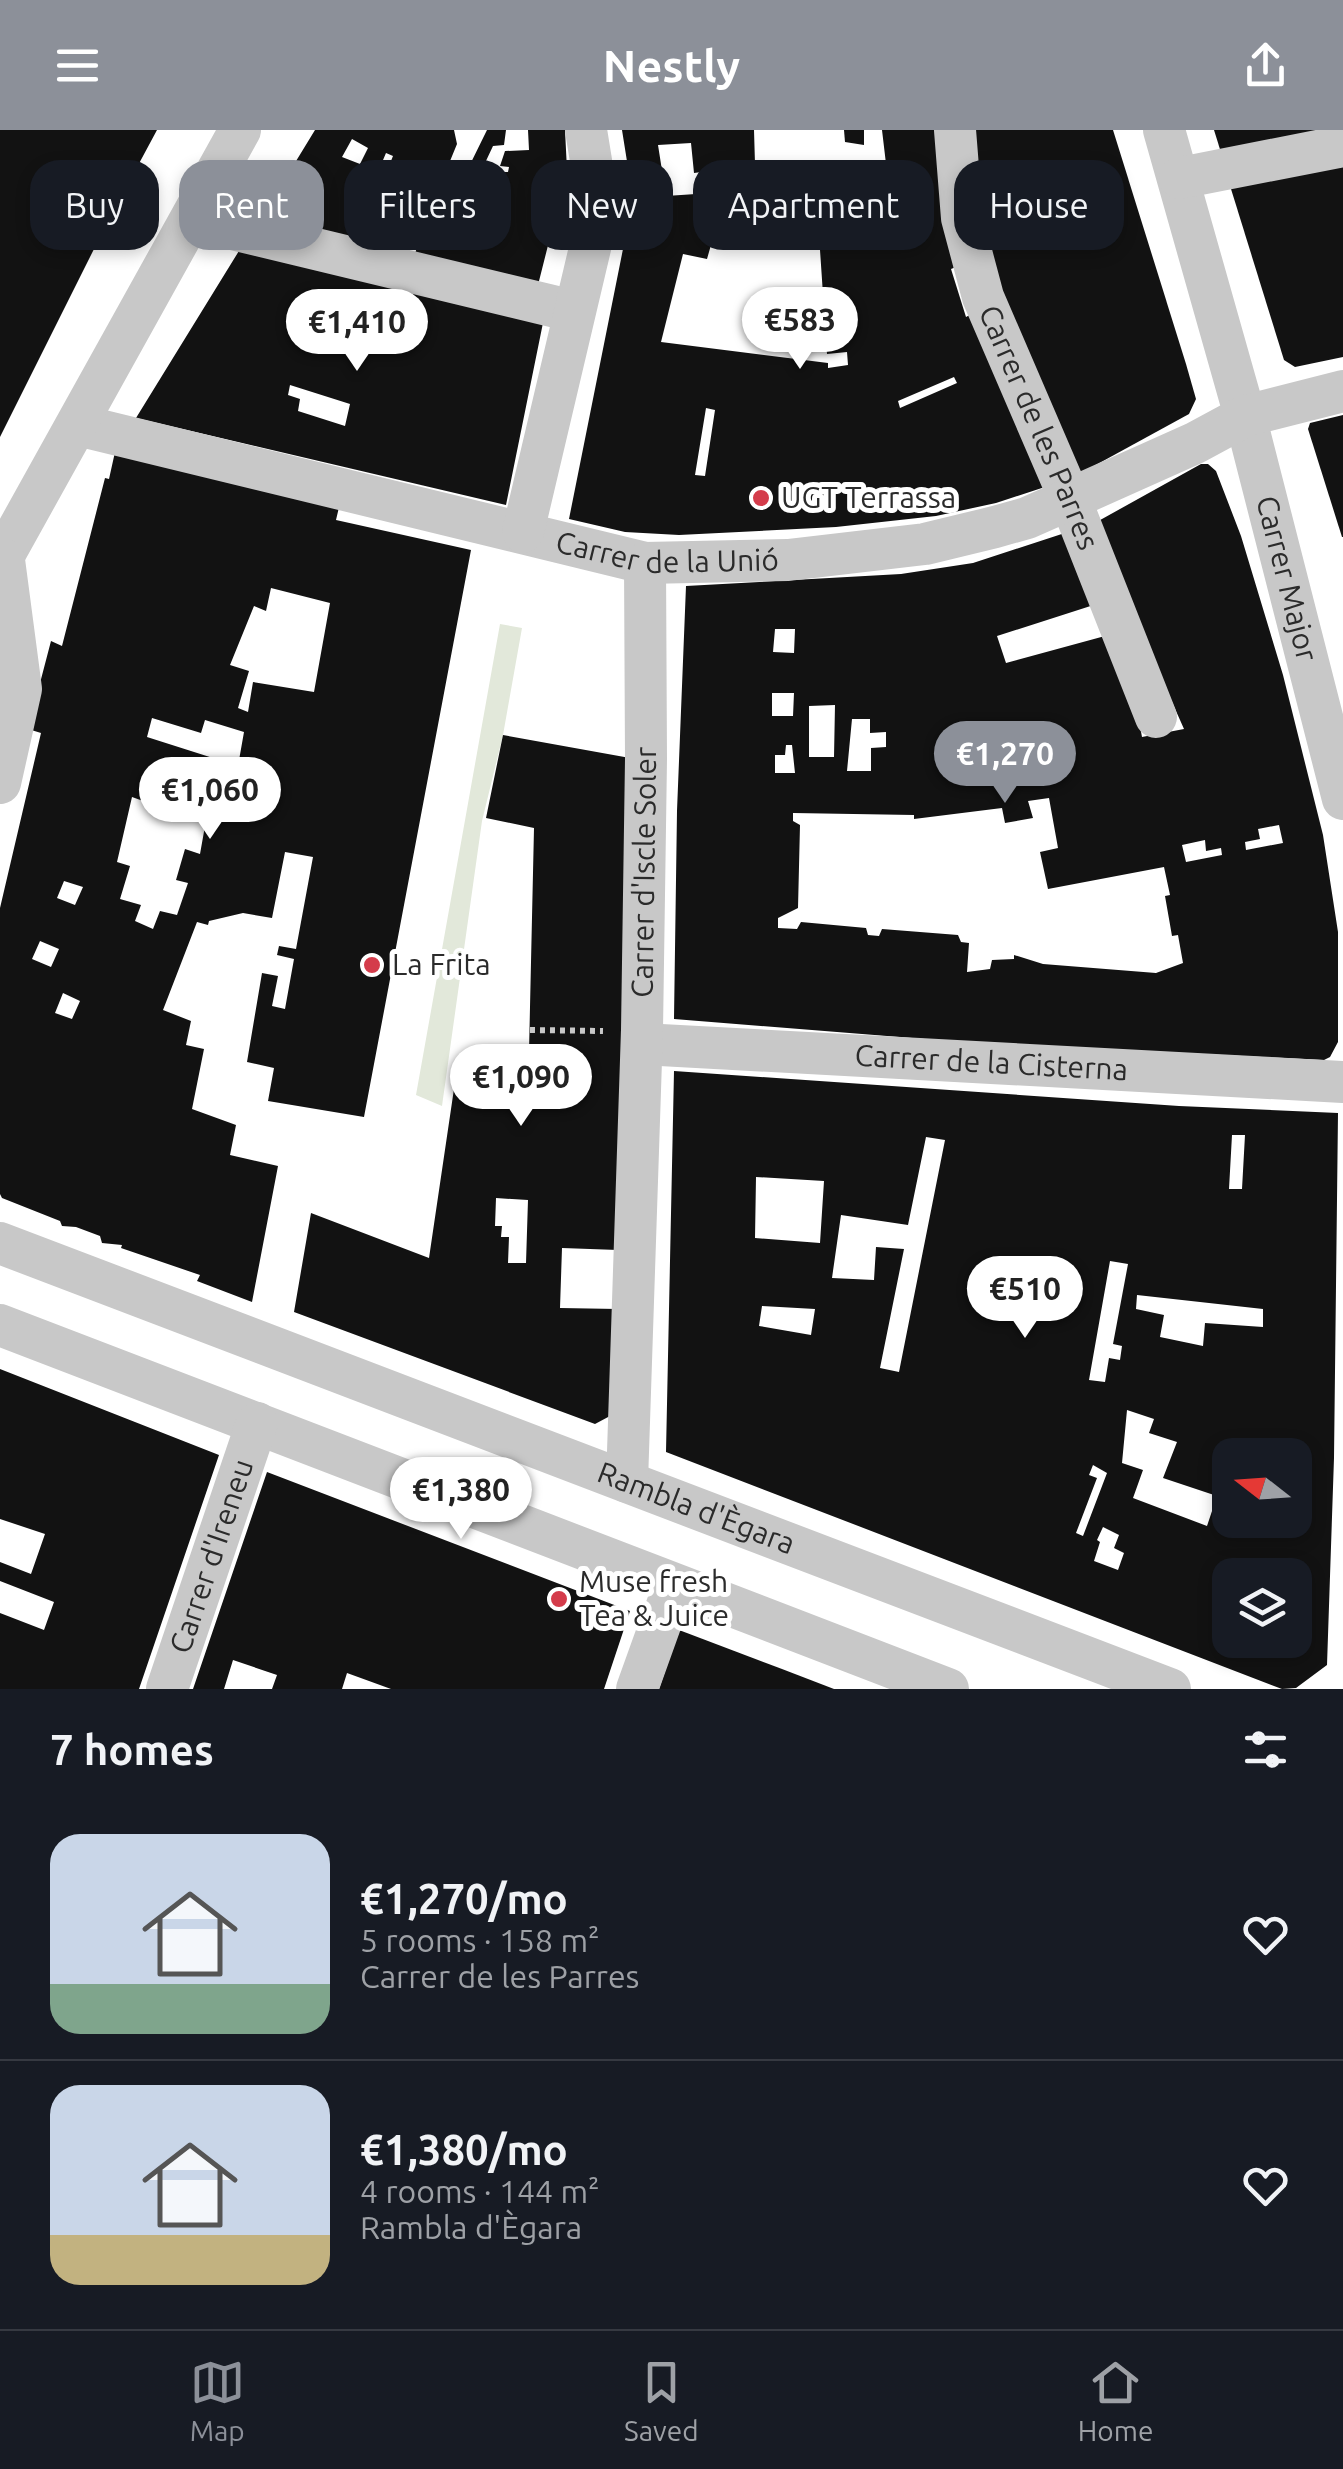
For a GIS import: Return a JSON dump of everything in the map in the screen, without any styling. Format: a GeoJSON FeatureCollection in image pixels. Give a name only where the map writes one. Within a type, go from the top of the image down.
{"type":"FeatureCollection","features":[{"type":"Feature","properties":{"kind":"street"},"geometry":{"type":"LineString","coordinates":[[223,160],[240,130]]}},
{"type":"Feature","properties":{"kind":"street"},"geometry":{"type":"LineString","coordinates":[[522,532],[599,210],[586,130]]}},
{"type":"Feature","properties":{"kind":"street","name":"Carrer de les Parres"},"geometry":{"type":"LineString","coordinates":[[955,130],[962,218],[983,297],[1070,500],[1156,717]]}},
{"type":"Feature","properties":{"kind":"street","name":"Carrer Major"},"geometry":{"type":"LineString","coordinates":[[1164,130],[1262,419],[1343,799]]}},
{"type":"Feature","properties":{"kind":"street"},"geometry":{"type":"LineString","coordinates":[[1180,178],[1343,146]]}},
{"type":"Feature","properties":{"kind":"street"},"geometry":{"type":"LineString","coordinates":[[0,783],[21,688],[2,561],[179,240]]}},
{"type":"Feature","properties":{"kind":"street"},"geometry":{"type":"LineString","coordinates":[[322,250],[573,311]]}},
{"type":"Feature","properties":{"kind":"street","name":"Carrer de la Unió"},"geometry":{"type":"LineString","coordinates":[[78,424],[644,564],[788,560],[924,544],[1028,518],[1195,443],[1343,392]]}},
{"type":"Feature","properties":{"kind":"street","name":"Carrer d'Iscle Soler"},"geometry":{"type":"LineString","coordinates":[[628,1482],[626,1038],[646,759],[644,564]]}},
{"type":"Feature","properties":{"kind":"street","name":"Carrer de la Cisterna"},"geometry":{"type":"LineString","coordinates":[[626,1038],[1343,1082]]}},
{"type":"Feature","properties":{"kind":"street","name":"Rambla d'Ègara"},"geometry":{"type":"LineString","coordinates":[[0,1243],[1170,1689]]}},
{"type":"Feature","properties":{"kind":"street"},"geometry":{"type":"LineString","coordinates":[[0,1324],[924,1685]]}},
{"type":"Feature","properties":{"kind":"street","name":"Carrer d'Ireneu"},"geometry":{"type":"LineString","coordinates":[[167,1689],[257,1423]]}},
{"type":"Feature","properties":{"kind":"street"},"geometry":{"type":"LineString","coordinates":[[637,1689],[674,1586]]}},
{"type":"Feature","properties":{"kind":"path"},"geometry":{"type":"LineString","coordinates":[[530,1030],[626,1038]]}},
{"type":"Feature","properties":{"kind":"shaded area"},"geometry":{"type":"Polygon","coordinates":[[[500,624],[522,628],[503,735],[482,821],[442,1106],[416,1095],[500,624]]]}},
{"type":"Feature","properties":{"kind":"building"},"geometry":{"type":"Polygon","coordinates":[[[0,130],[157,130],[141,160],[30,160],[30,250],[94,250],[0,437],[0,130]]]}},
{"type":"Feature","properties":{"kind":"building"},"geometry":{"type":"Polygon","coordinates":[[[315,130],[454,130],[457,144],[450,160],[391,160],[393,156],[386,153],[383,160],[362,160],[368,148],[352,139],[342,157],[350,160],[344,160],[344,247],[324,242],[324,160],[297,160],[315,130]]]}},
{"type":"Feature","properties":{"kind":"building"},"geometry":{"type":"Polygon","coordinates":[[[487,130],[506,130],[504,145],[493,146],[486,160],[472,160],[487,130]]]}},
{"type":"Feature","properties":{"kind":"building"},"geometry":{"type":"Polygon","coordinates":[[[528,130],[565,130],[566,160],[531,160],[531,250],[547,250],[537,289],[412,265],[416,250],[511,250],[511,160],[502,160],[505,151],[529,150],[528,130]]]}},
{"type":"Feature","properties":{"kind":"building"},"geometry":{"type":"Polygon","coordinates":[[[622,130],[754,130],[755,160],[693,163],[691,143],[658,145],[660,160],[627,160],[622,130]]]}},
{"type":"Feature","properties":{"kind":"building"},"geometry":{"type":"Polygon","coordinates":[[[844,130],[864,130],[864,145],[845,142],[844,130]]]}},
{"type":"Feature","properties":{"kind":"building"},"geometry":{"type":"Polygon","coordinates":[[[882,130],[946,130],[956,267],[951,269],[966,317],[975,312],[1054,484],[996,503],[936,516],[836,527],[679,535],[625,532],[569,519],[623,250],[673,250],[673,196],[693,194],[693,250],[710,250],[707,259],[683,254],[661,342],[828,363],[828,368],[848,365],[847,352],[827,354],[820,250],[934,250],[934,160],[886,160],[882,130]],[[954,377],[898,401],[900,408],[957,383],[954,377]],[[706,408],[695,475],[705,476],[715,410],[706,408]]]}},
{"type":"Feature","properties":{"kind":"building"},"geometry":{"type":"Polygon","coordinates":[[[968,130],[1113,130],[1122,160],[971,160],[968,130]]]}},
{"type":"Feature","properties":{"kind":"building"},"geometry":{"type":"Polygon","coordinates":[[[1214,130],[1343,130],[1223,159],[1214,130]]]}},
{"type":"Feature","properties":{"kind":"building"},"geometry":{"type":"Polygon","coordinates":[[[1343,155],[1343,357],[1295,367],[1284,360],[1227,176],[1343,155]]]}},
{"type":"Feature","properties":{"kind":"building"},"geometry":{"type":"Polygon","coordinates":[[[1124,165],[1196,399],[1189,414],[1072,478],[979,250],[1124,250],[1124,165]]]}},
{"type":"Feature","properties":{"kind":"building"},"geometry":{"type":"Polygon","coordinates":[[[240,250],[260,250],[545,313],[506,505],[136,418],[240,250]],[[290,385],[288,395],[300,399],[298,411],[345,426],[350,404],[290,385]]]}},
{"type":"Feature","properties":{"kind":"building"},"geometry":{"type":"Polygon","coordinates":[[[1343,415],[1342,537],[1308,429],[1310,423],[1343,415]]]}},
{"type":"Feature","properties":{"kind":"building"},"geometry":{"type":"Polygon","coordinates":[[[115,452],[340,503],[336,520],[471,550],[364,1117],[268,1101],[274,1068],[247,1062],[262,973],[278,976],[272,1006],[285,1009],[294,959],[277,955],[279,946],[296,949],[313,857],[285,852],[272,918],[243,913],[209,921],[208,925],[197,922],[163,1010],[191,1021],[186,1045],[204,1049],[192,1109],[236,1125],[230,1155],[278,1166],[252,1302],[197,1281],[200,1275],[121,1248],[122,1245],[102,1243],[100,1236],[76,1227],[62,1226],[60,1221],[0,1194],[0,908],[41,733],[28,729],[51,641],[62,646],[105,478],[109,479],[115,452]],[[271,588],[266,611],[254,606],[230,665],[249,671],[238,708],[248,712],[253,682],[314,692],[330,603],[271,588]],[[152,718],[147,737],[238,766],[244,732],[205,720],[201,733],[152,718]],[[171,772],[160,807],[132,797],[117,862],[130,866],[120,899],[141,905],[135,921],[153,929],[160,911],[177,915],[188,883],[176,880],[185,849],[200,854],[212,787],[171,772]],[[64,881],[57,898],[75,905],[83,887],[64,881]],[[40,941],[32,959],[51,967],[59,949],[40,941]],[[63,993],[55,1013],[72,1019],[80,1001],[63,993]]]}},
{"type":"Feature","properties":{"kind":"building"},"geometry":{"type":"Polygon","coordinates":[[[1201,464],[1216,471],[1241,536],[1283,675],[1323,835],[1338,932],[1338,1042],[1330,1057],[1324,1060],[962,1042],[674,1019],[686,586],[901,574],[973,563],[1074,530],[1103,602],[997,636],[1006,663],[1116,633],[1129,667],[1142,737],[1184,729],[1093,524],[1201,464]],[[775,629],[773,652],[794,653],[795,629],[775,629]],[[772,693],[772,716],[793,716],[794,693],[772,693]],[[835,705],[809,706],[809,757],[834,757],[835,705]],[[852,719],[847,771],[871,771],[871,748],[886,747],[886,732],[870,733],[870,719],[852,719]],[[786,745],[785,755],[775,755],[775,773],[795,773],[792,745],[786,745]],[[1049,798],[1028,801],[1033,818],[1005,823],[1002,808],[914,819],[914,815],[793,813],[793,821],[800,825],[798,908],[778,918],[778,928],[797,929],[801,922],[866,928],[868,935],[879,936],[882,929],[958,935],[961,942],[969,943],[967,972],[990,969],[992,960],[1014,959],[1014,955],[1043,964],[1156,973],[1183,963],[1178,935],[1172,936],[1164,867],[1048,889],[1040,852],[1058,848],[1049,798]],[[1279,825],[1258,829],[1260,839],[1245,842],[1246,850],[1283,843],[1279,825]],[[1205,840],[1182,845],[1186,862],[1222,855],[1221,848],[1206,851],[1205,840]]]}},
{"type":"Feature","properties":{"kind":"building"},"geometry":{"type":"Polygon","coordinates":[[[503,735],[630,758],[618,1250],[562,1248],[560,1308],[618,1309],[610,1416],[595,1424],[294,1312],[311,1213],[429,1258],[459,1055],[529,1052],[534,828],[486,818],[503,735]],[[496,1198],[495,1226],[502,1226],[501,1237],[509,1237],[508,1263],[526,1263],[528,1200],[496,1198]]]}},
{"type":"Feature","properties":{"kind":"building"},"geometry":{"type":"Polygon","coordinates":[[[674,1071],[1179,1106],[1338,1113],[1327,1665],[1296,1688],[1282,1689],[666,1452],[674,1071]],[[1232,1135],[1229,1189],[1242,1189],[1245,1135],[1232,1135]],[[926,1137],[908,1225],[841,1215],[832,1278],[874,1280],[876,1247],[904,1249],[880,1368],[899,1372],[945,1140],[926,1137]],[[756,1177],[755,1238],[820,1243],[824,1181],[756,1177]],[[1110,1261],[1089,1380],[1105,1382],[1109,1358],[1120,1360],[1122,1346],[1113,1344],[1128,1264],[1110,1261]],[[1137,1295],[1136,1309],[1164,1315],[1160,1337],[1203,1346],[1205,1323],[1263,1327],[1263,1309],[1137,1295]],[[762,1306],[759,1326],[811,1335],[815,1309],[762,1306]],[[1093,1465],[1089,1475],[1097,1478],[1076,1533],[1083,1536],[1107,1473],[1093,1465]],[[1103,1527],[1097,1540],[1100,1542],[1094,1561],[1118,1570],[1124,1553],[1114,1548],[1119,1535],[1103,1527]]]}},
{"type":"Feature","properties":{"kind":"building"},"geometry":{"type":"Polygon","coordinates":[[[0,1369],[219,1455],[139,1689],[0,1689],[0,1613],[44,1630],[54,1602],[0,1581],[0,1562],[31,1574],[45,1534],[0,1519],[0,1369]]]}},
{"type":"Feature","properties":{"kind":"building"},"geometry":{"type":"Polygon","coordinates":[[[267,1472],[630,1611],[604,1689],[391,1689],[347,1673],[342,1689],[272,1689],[277,1675],[233,1660],[224,1689],[193,1689],[267,1472]]]}},
{"type":"Feature","properties":{"kind":"building"},"geometry":{"type":"Polygon","coordinates":[[[679,1630],[782,1669],[834,1689],[659,1689],[679,1630]]]}},
{"type":"Feature","properties":{"kind":"place","name":"UGT Terrassa"},"geometry":{"type":"Point","coordinates":[761,498]}},
{"type":"Feature","properties":{"kind":"place","name":"La Frita"},"geometry":{"type":"Point","coordinates":[372,965]}},
{"type":"Feature","properties":{"kind":"place","name":"Muse fresh Tea & Juice"},"geometry":{"type":"Point","coordinates":[559,1599]}}]}
